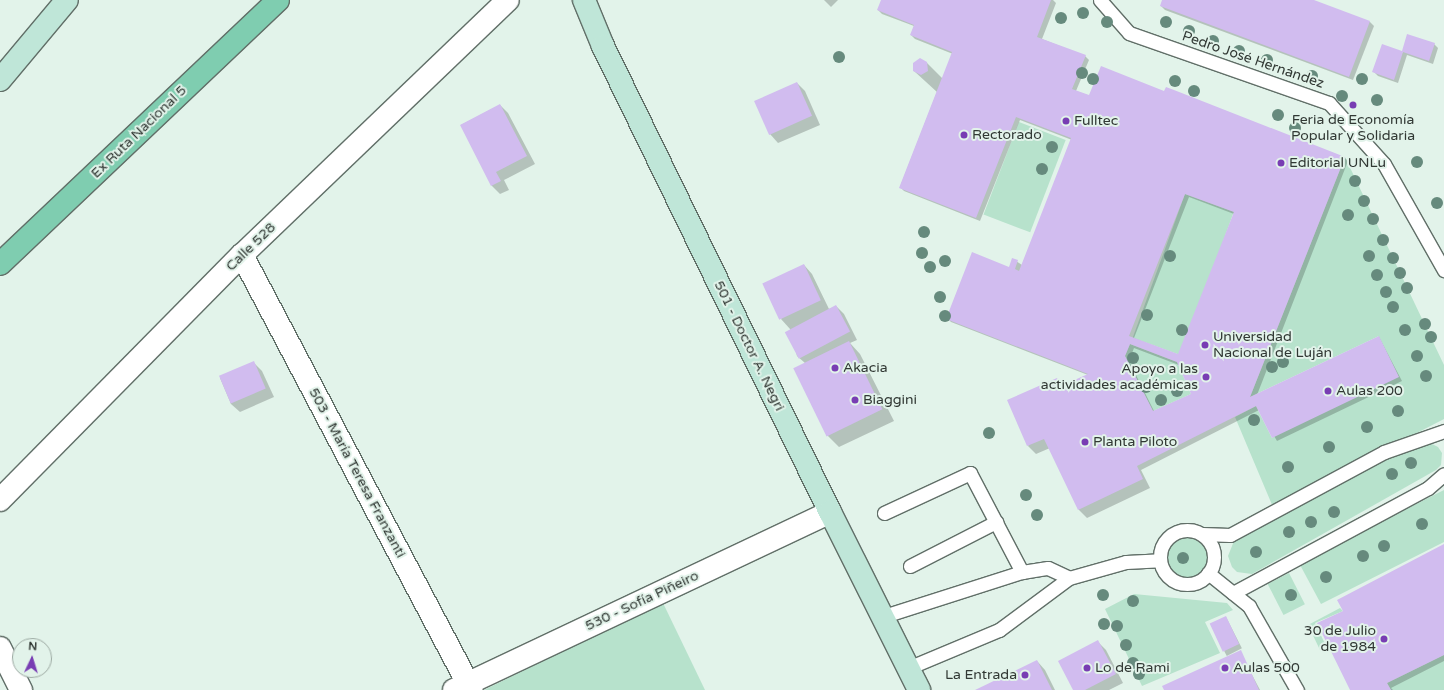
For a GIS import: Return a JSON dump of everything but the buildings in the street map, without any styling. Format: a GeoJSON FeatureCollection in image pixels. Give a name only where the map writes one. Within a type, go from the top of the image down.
{"type":"FeatureCollection","features":[{"type":"Feature","properties":{"kind":"main road","name":"Ex Ruta Nacional 5"},"geometry":{"type":"LineString","coordinates":[[0,264],[278,0]]}},
{"type":"Feature","properties":{"kind":"street"},"geometry":{"type":"LineString","coordinates":[[0,80],[67,0]]}},
{"type":"Feature","properties":{"kind":"street","name":"Calle 528"},"geometry":{"type":"LineString","coordinates":[[0,500],[242,255],[508,0]]}},
{"type":"Feature","properties":{"kind":"street","name":"501 - Doctor A. Negri"},"geometry":{"type":"LineString","coordinates":[[584,0],[603,46],[830,512],[884,616],[919,690]]}},
{"type":"Feature","properties":{"kind":"street","name":"503 - María Teresa Franzanti"},"geometry":{"type":"LineString","coordinates":[[242,255],[464,688]]}},
{"type":"Feature","properties":{"kind":"street","name":"530 - Sofía Piñeiro"},"geometry":{"type":"LineString","coordinates":[[464,688],[830,512]]}},
{"type":"Feature","properties":{"kind":"street"},"geometry":{"type":"LineString","coordinates":[[0,648],[21,690]]}},
{"type":"Feature","properties":{"kind":"lane","name":"Pedro José Hernández"},"geometry":{"type":"LineString","coordinates":[[1100,0],[1129,34],[1329,103],[1384,164],[1444,270]]}},
{"type":"Feature","properties":{"kind":"lane"},"geometry":{"type":"LineString","coordinates":[[1202,534],[1230,535],[1384,452],[1444,431]]}},
{"type":"Feature","properties":{"kind":"lane"},"geometry":{"type":"LineString","coordinates":[[884,513],[970,473],[1022,572]]}},
{"type":"Feature","properties":{"kind":"lane"},"geometry":{"type":"LineString","coordinates":[[1233,593],[1428,488],[1444,474]]}},
{"type":"Feature","properties":{"kind":"lane"},"geometry":{"type":"LineString","coordinates":[[910,566],[996,522]]}},
{"type":"Feature","properties":{"kind":"lane"},"geometry":{"type":"LineString","coordinates":[[1194,530],[1202,534],[1208,540],[1214,556],[1208,573],[1201,579],[1184,583],[1167,575],[1160,560],[1164,542],[1177,531],[1194,530]]}},
{"type":"Feature","properties":{"kind":"lane"},"geometry":{"type":"LineString","coordinates":[[908,668],[998,630],[1069,578],[1126,562],[1160,560]]}},
{"type":"Feature","properties":{"kind":"lane"},"geometry":{"type":"LineString","coordinates":[[884,616],[1022,572],[1048,568],[1069,578]]}},
{"type":"Feature","properties":{"kind":"lane"},"geometry":{"type":"LineString","coordinates":[[1208,573],[1249,606],[1297,690]]}},
{"type":"Feature","properties":{"kind":"green space"},"geometry":{"type":"Polygon","coordinates":[[[1019,122],[1066,140],[1030,232],[984,214],[1019,122]]]}},
{"type":"Feature","properties":{"kind":"green space"},"geometry":{"type":"Polygon","coordinates":[[[1345,157],[1444,365],[1444,419],[1273,507],[1235,417],[1256,406],[1272,438],[1379,336],[1250,397],[1345,157]]]}},
{"type":"Feature","properties":{"kind":"green space"},"geometry":{"type":"Polygon","coordinates":[[[1185,194],[1234,212],[1182,356],[1133,338],[1185,194]]]}},
{"type":"Feature","properties":{"kind":"green space"},"geometry":{"type":"Polygon","coordinates":[[[1130,344],[1177,362],[1191,394],[1153,411],[1125,356],[1130,344]]]}},
{"type":"Feature","properties":{"kind":"green space"},"geometry":{"type":"Polygon","coordinates":[[[1428,442],[1438,447],[1442,453],[1441,465],[1436,470],[1252,574],[1237,572],[1232,567],[1228,556],[1234,541],[1402,451],[1428,442]]]}},
{"type":"Feature","properties":{"kind":"green space"},"geometry":{"type":"Polygon","coordinates":[[[1444,490],[1444,542],[1321,604],[1299,563],[1444,490]]]}},
{"type":"Feature","properties":{"kind":"green space"},"geometry":{"type":"Polygon","coordinates":[[[1186,533],[1195,535],[1203,540],[1208,548],[1210,557],[1208,566],[1203,574],[1195,579],[1186,581],[1177,579],[1169,574],[1164,566],[1162,557],[1164,548],[1169,540],[1177,535],[1186,533]]]}},
{"type":"Feature","properties":{"kind":"green space"},"geometry":{"type":"Polygon","coordinates":[[[1289,573],[1305,604],[1284,615],[1268,584],[1289,573]]]}},
{"type":"Feature","properties":{"kind":"green space"},"geometry":{"type":"Polygon","coordinates":[[[1134,594],[1227,603],[1233,610],[1205,622],[1220,653],[1142,686],[1105,609],[1134,594]]]}},
{"type":"Feature","properties":{"kind":"green space"},"geometry":{"type":"Polygon","coordinates":[[[663,603],[705,690],[484,690],[663,603]]]}},
{"type":"Feature","properties":{"kind":"green space"},"geometry":{"type":"Polygon","coordinates":[[[1340,608],[1343,611],[1315,623],[1326,646],[1320,650],[1308,625],[1340,608]]]}},
{"type":"Feature","properties":{"kind":"green space"},"geometry":{"type":"Polygon","coordinates":[[[1444,655],[1444,690],[1391,690],[1387,683],[1444,655]]]}},
{"type":"Feature","properties":{"kind":"place","name":"Feria de Economía Popular y Solidaria"},"geometry":{"type":"Point","coordinates":[1353,105]}},
{"type":"Feature","properties":{"kind":"place","name":"Fulltec"},"geometry":{"type":"Point","coordinates":[1066,121]}},
{"type":"Feature","properties":{"kind":"place","name":"Rectorado"},"geometry":{"type":"Point","coordinates":[964,135]}},
{"type":"Feature","properties":{"kind":"place","name":"Editorial UNLu"},"geometry":{"type":"Point","coordinates":[1281,163]}},
{"type":"Feature","properties":{"kind":"place","name":"Universidad Nacional de Luján"},"geometry":{"type":"Point","coordinates":[1205,345]}},
{"type":"Feature","properties":{"kind":"place","name":"Akacia"},"geometry":{"type":"Point","coordinates":[835,368]}},
{"type":"Feature","properties":{"kind":"place","name":"Apoyo a las actividades académicas"},"geometry":{"type":"Point","coordinates":[1206,377]}},
{"type":"Feature","properties":{"kind":"place","name":"Aulas 200"},"geometry":{"type":"Point","coordinates":[1328,391]}},
{"type":"Feature","properties":{"kind":"place","name":"Biaggini"},"geometry":{"type":"Point","coordinates":[855,400]}},
{"type":"Feature","properties":{"kind":"place","name":"Planta Piloto"},"geometry":{"type":"Point","coordinates":[1085,442]}},
{"type":"Feature","properties":{"kind":"place","name":"30 de Julio de 1984"},"geometry":{"type":"Point","coordinates":[1384,639]}},
{"type":"Feature","properties":{"kind":"place","name":"Lo de Rami"},"geometry":{"type":"Point","coordinates":[1087,668]}},
{"type":"Feature","properties":{"kind":"place","name":"Aulas 500"},"geometry":{"type":"Point","coordinates":[1225,668]}},
{"type":"Feature","properties":{"kind":"place","name":"La Entrada"},"geometry":{"type":"Point","coordinates":[1025,675]}}]}
